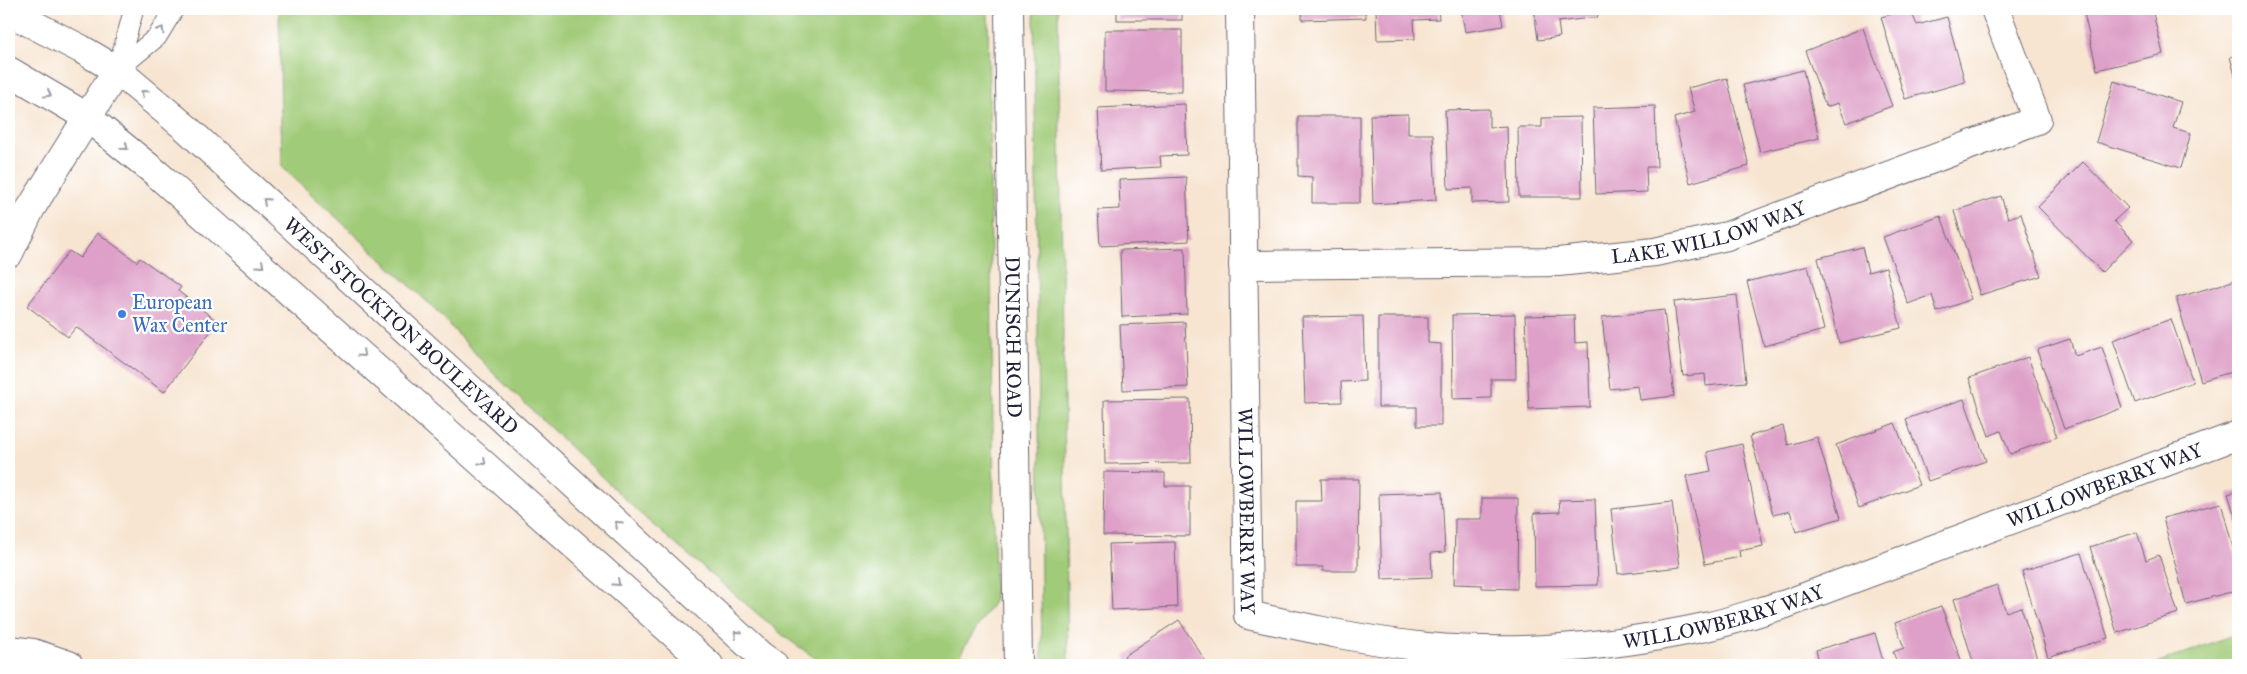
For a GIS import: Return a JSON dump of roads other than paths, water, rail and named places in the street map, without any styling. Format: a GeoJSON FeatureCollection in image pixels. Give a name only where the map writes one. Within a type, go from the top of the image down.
{"type":"FeatureCollection","features":[{"type":"Feature","properties":{"kind":"street","name":"DUNISCH ROAD"},"geometry":{"type":"LineString","coordinates":[[1009,9],[1018,665]]}},
{"type":"Feature","properties":{"kind":"street","name":"WILLOWBERRY WAY"},"geometry":{"type":"LineString","coordinates":[[1240,9],[1248,615],[1352,637],[1428,647],[1505,650],[1595,645],[1652,638],[1712,625],[1786,604],[2238,435]]}},
{"type":"Feature","properties":{"kind":"street","name":"LAKE WILLOW WAY"},"geometry":{"type":"LineString","coordinates":[[1243,265],[1592,260],[1655,252],[1727,236],[2037,120],[1994,9]]}},
{"type":"Feature","properties":{"kind":"street","name":"WEST STOCKTON BOULEVARD"},"geometry":{"type":"LineString","coordinates":[[9,12],[117,70],[186,128],[774,665]]}},
{"type":"Feature","properties":{"kind":"street"},"geometry":{"type":"LineString","coordinates":[[9,252],[31,208],[117,70]]}},
{"type":"Feature","properties":{"kind":"street"},"geometry":{"type":"LineString","coordinates":[[9,72],[87,116],[248,253],[709,665]]}},
{"type":"Feature","properties":{"kind":"street"},"geometry":{"type":"LineString","coordinates":[[9,650],[33,653],[69,665]]}},
{"type":"Feature","properties":{"kind":"lane"},"geometry":{"type":"LineString","coordinates":[[117,70],[134,9]]}},
{"type":"Feature","properties":{"kind":"lane"},"geometry":{"type":"LineString","coordinates":[[117,70],[157,37],[174,9]]}},
{"type":"Feature","properties":{"kind":"place","name":"European Wax Center"},"geometry":{"type":"Point","coordinates":[122,314]}}]}
